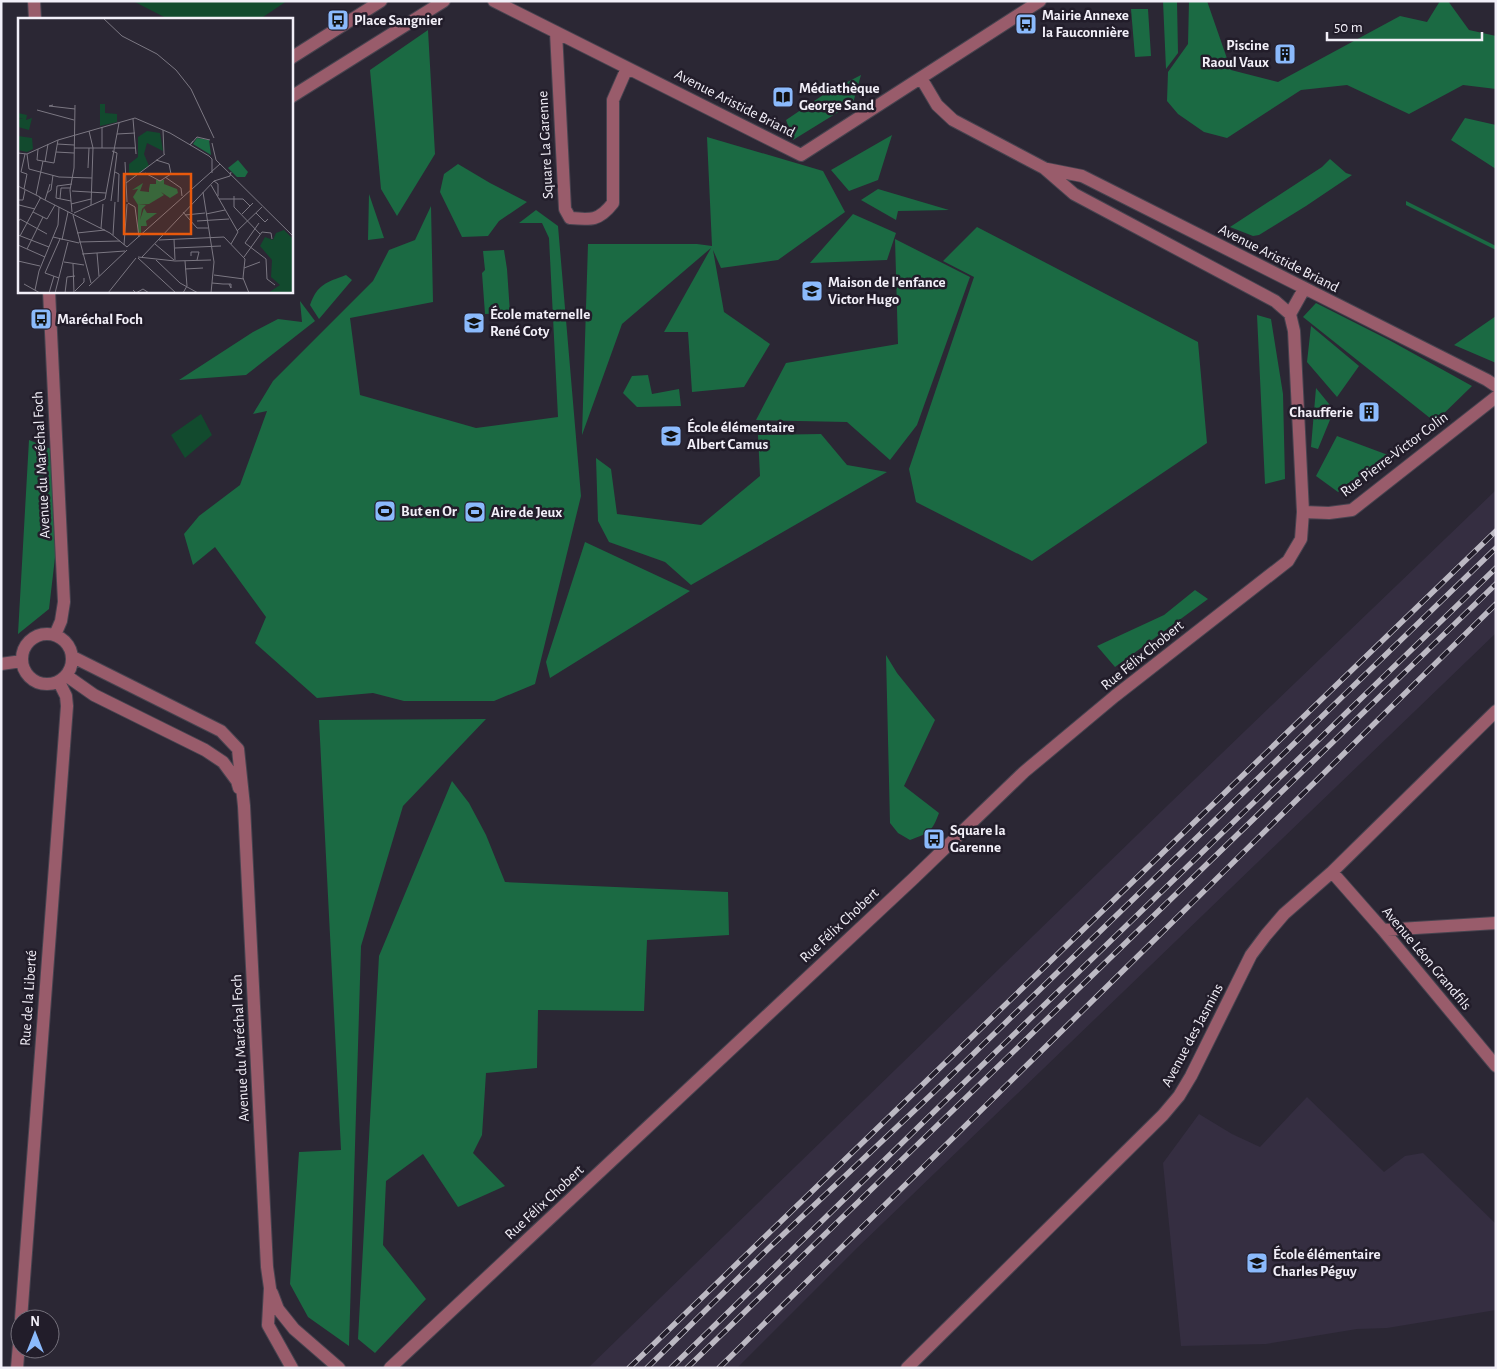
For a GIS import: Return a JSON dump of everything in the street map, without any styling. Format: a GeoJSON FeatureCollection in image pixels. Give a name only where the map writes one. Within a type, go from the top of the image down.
{"type":"FeatureCollection","features":[{"type":"Feature","properties":{"kind":"street"},"geometry":{"type":"LineString","coordinates":[[34,1],[35,18]]}},
{"type":"Feature","properties":{"kind":"street"},"geometry":{"type":"LineString","coordinates":[[292,57],[381,1]]}},
{"type":"Feature","properties":{"kind":"street"},"geometry":{"type":"LineString","coordinates":[[292,96],[444,1]]}},
{"type":"Feature","properties":{"kind":"street","name":"Avenue Aristide Briand"},"geometry":{"type":"LineString","coordinates":[[494,1],[801,154],[921,78],[937,105],[953,120],[1044,168],[1074,194],[1275,301],[1290,314]]}},
{"type":"Feature","properties":{"kind":"street"},"geometry":{"type":"LineString","coordinates":[[921,78],[1040,1]]}},
{"type":"Feature","properties":{"kind":"street","name":"Square La Garenne"},"geometry":{"type":"LineString","coordinates":[[556,32],[564,209],[570,218],[589,220],[604,215],[612,203],[613,100],[627,68]]}},
{"type":"Feature","properties":{"kind":"street","name":"Avenue Aristide Briand"},"geometry":{"type":"LineString","coordinates":[[1044,168],[1082,176],[1488,380],[1496,386]]}},
{"type":"Feature","properties":{"kind":"street"},"geometry":{"type":"LineString","coordinates":[[1303,512],[1294,331],[1290,314],[1304,289]]}},
{"type":"Feature","properties":{"kind":"street","name":"Avenue du Maréchal Foch"},"geometry":{"type":"LineString","coordinates":[[49,292],[64,602],[61,621],[55,635]]}},
{"type":"Feature","properties":{"kind":"street","name":"Rue Pierre-Victor Colin"},"geometry":{"type":"LineString","coordinates":[[1303,512],[1329,513],[1352,510],[1496,397]]}},
{"type":"Feature","properties":{"kind":"street","name":"Rue Félix Chobert"},"geometry":{"type":"LineString","coordinates":[[390,1368],[926,867],[1024,772],[1116,696],[1288,561],[1301,539],[1303,512]]}},
{"type":"Feature","properties":{"kind":"street"},"geometry":{"type":"LineString","coordinates":[[45,634],[55,635],[64,640],[70,648],[73,657],[72,667],[63,679],[49,685],[40,684],[31,679],[25,671],[22,661],[23,651],[28,643],[36,636],[45,634]]}},
{"type":"Feature","properties":{"kind":"street","name":"Avenue du Maréchal Foch"},"geometry":{"type":"LineString","coordinates":[[73,657],[222,731],[238,749],[244,806],[267,1267],[270,1288],[268,1325],[292,1368]]}},
{"type":"Feature","properties":{"kind":"street"},"geometry":{"type":"LineString","coordinates":[[1,664],[22,661]]}},
{"type":"Feature","properties":{"kind":"street","name":"Avenue du Maréchal Foch"},"geometry":{"type":"LineString","coordinates":[[63,679],[205,750],[224,762],[237,781],[244,806]]}},
{"type":"Feature","properties":{"kind":"street","name":"Rue de la Liberté"},"geometry":{"type":"LineString","coordinates":[[22,1309],[67,706],[63,679]]}},
{"type":"Feature","properties":{"kind":"street","name":"Avenue des Jasmins"},"geometry":{"type":"LineString","coordinates":[[907,1368],[1163,1115],[1179,1096],[1191,1076],[1251,955],[1284,914],[1332,872],[1496,711]]}},
{"type":"Feature","properties":{"kind":"street","name":"Avenue Léon Grandfils"},"geometry":{"type":"LineString","coordinates":[[1332,872],[1383,930],[1496,1066]]}},
{"type":"Feature","properties":{"kind":"street"},"geometry":{"type":"LineString","coordinates":[[1383,930],[1496,923]]}},
{"type":"Feature","properties":{"kind":"street","name":"Avenue du Maréchal Foch"},"geometry":{"type":"LineString","coordinates":[[270,1288],[278,1310],[294,1328],[339,1368]]}},
{"type":"Feature","properties":{"kind":"shaded area"},"geometry":{"type":"Polygon","coordinates":[[[1496,490],[1496,633],[857,1248],[737,1368],[588,1368],[1168,805],[1496,490]]]}},
{"type":"Feature","properties":{"kind":"shaded area","name":"École élémentaire Charles Péguy"},"geometry":{"type":"Polygon","coordinates":[[[1307,1097],[1384,1172],[1405,1156],[1423,1153],[1496,1224],[1496,1310],[1387,1328],[1357,1329],[1266,1344],[1181,1346],[1163,1163],[1199,1114],[1232,1134],[1260,1147],[1307,1097]]]}},
{"type":"Feature","properties":{"kind":"green space"},"geometry":{"type":"Polygon","coordinates":[[[133,1],[287,1],[262,18],[166,18],[133,1]]]}},
{"type":"Feature","properties":{"kind":"green space"},"geometry":{"type":"Polygon","coordinates":[[[1163,1],[1177,1],[1178,53],[1166,69],[1163,1]]]}},
{"type":"Feature","properties":{"kind":"green space"},"geometry":{"type":"Polygon","coordinates":[[[1189,1],[1207,1],[1231,70],[1278,82],[1400,16],[1427,22],[1440,1],[1448,1],[1469,30],[1496,36],[1496,89],[1463,85],[1409,114],[1347,85],[1301,90],[1227,138],[1204,132],[1178,114],[1167,101],[1168,72],[1188,44],[1189,1]]]}},
{"type":"Feature","properties":{"kind":"green space"},"geometry":{"type":"Polygon","coordinates":[[[1131,9],[1148,9],[1151,56],[1135,57],[1131,9]]]}},
{"type":"Feature","properties":{"kind":"green space"},"geometry":{"type":"Polygon","coordinates":[[[428,30],[435,154],[397,216],[381,189],[370,70],[428,30]]]}},
{"type":"Feature","properties":{"kind":"green space"},"geometry":{"type":"Polygon","coordinates":[[[861,75],[853,103],[793,140],[786,120],[826,93],[861,75]]]}},
{"type":"Feature","properties":{"kind":"green space"},"geometry":{"type":"Polygon","coordinates":[[[1465,118],[1496,125],[1496,169],[1451,140],[1465,118]]]}},
{"type":"Feature","properties":{"kind":"green space"},"geometry":{"type":"Polygon","coordinates":[[[892,135],[878,180],[849,191],[831,170],[892,135]]]}},
{"type":"Feature","properties":{"kind":"green space"},"geometry":{"type":"Polygon","coordinates":[[[707,137],[823,171],[845,212],[778,260],[721,268],[713,250],[724,312],[770,344],[744,387],[692,392],[688,332],[664,332],[711,248],[622,324],[582,435],[588,244],[697,244],[712,246],[707,137]]]}},
{"type":"Feature","properties":{"kind":"green space"},"geometry":{"type":"Polygon","coordinates":[[[1330,159],[1346,173],[1352,175],[1259,235],[1253,236],[1230,227],[1322,167],[1330,159]]]}},
{"type":"Feature","properties":{"kind":"green space"},"geometry":{"type":"Polygon","coordinates":[[[458,164],[527,202],[499,221],[488,236],[462,237],[440,192],[444,174],[458,164]]]}},
{"type":"Feature","properties":{"kind":"green space"},"geometry":{"type":"Polygon","coordinates":[[[878,189],[949,210],[898,211],[896,220],[861,200],[878,189]]]}},
{"type":"Feature","properties":{"kind":"green space"},"geometry":{"type":"Polygon","coordinates":[[[369,194],[384,238],[368,240],[369,194]]]}},
{"type":"Feature","properties":{"kind":"green space"},"geometry":{"type":"Polygon","coordinates":[[[1406,201],[1496,246],[1496,250],[1406,205],[1406,201]]]}},
{"type":"Feature","properties":{"kind":"green space"},"geometry":{"type":"Polygon","coordinates":[[[431,206],[433,302],[350,318],[360,395],[476,428],[558,417],[549,238],[542,223],[519,223],[536,210],[558,226],[581,496],[535,684],[494,701],[404,701],[373,693],[317,698],[255,643],[266,617],[215,547],[193,565],[184,534],[199,516],[240,485],[267,411],[253,414],[273,381],[373,281],[389,250],[415,240],[431,206]]]}},
{"type":"Feature","properties":{"kind":"green space"},"geometry":{"type":"Polygon","coordinates":[[[853,214],[896,233],[887,260],[810,263],[853,214]]]}},
{"type":"Feature","properties":{"kind":"green space"},"geometry":{"type":"Polygon","coordinates":[[[977,227],[1198,342],[1207,443],[1032,561],[916,502],[909,469],[974,277],[943,261],[977,227]]]}},
{"type":"Feature","properties":{"kind":"green space"},"geometry":{"type":"Polygon","coordinates":[[[895,239],[970,277],[917,425],[890,460],[847,422],[756,420],[786,363],[898,344],[895,239]]]}},
{"type":"Feature","properties":{"kind":"green space"},"geometry":{"type":"Polygon","coordinates":[[[504,250],[510,313],[485,314],[482,273],[485,270],[483,251],[504,250]]]}},
{"type":"Feature","properties":{"kind":"green space"},"geometry":{"type":"Polygon","coordinates":[[[346,275],[352,280],[319,319],[310,305],[319,288],[327,282],[346,275]]]}},
{"type":"Feature","properties":{"kind":"green space"},"geometry":{"type":"Polygon","coordinates":[[[300,301],[315,321],[246,375],[179,380],[253,332],[278,319],[302,322],[300,301]]]}},
{"type":"Feature","properties":{"kind":"green space"},"geometry":{"type":"Polygon","coordinates":[[[1316,303],[1389,340],[1472,386],[1435,422],[1303,317],[1316,303]]]}},
{"type":"Feature","properties":{"kind":"green space"},"geometry":{"type":"Polygon","coordinates":[[[1257,315],[1271,319],[1283,394],[1285,479],[1265,484],[1257,315]]]}},
{"type":"Feature","properties":{"kind":"green space"},"geometry":{"type":"Polygon","coordinates":[[[1496,316],[1496,363],[1454,345],[1496,316]]]}},
{"type":"Feature","properties":{"kind":"green space"},"geometry":{"type":"Polygon","coordinates":[[[1311,326],[1359,366],[1337,397],[1307,362],[1311,326]]]}},
{"type":"Feature","properties":{"kind":"green space"},"geometry":{"type":"Polygon","coordinates":[[[648,375],[652,394],[679,389],[681,406],[637,407],[623,393],[632,376],[648,375]]]}},
{"type":"Feature","properties":{"kind":"green space"},"geometry":{"type":"Polygon","coordinates":[[[1316,388],[1334,410],[1318,449],[1311,447],[1316,388]]]}},
{"type":"Feature","properties":{"kind":"green space"},"geometry":{"type":"Polygon","coordinates":[[[201,414],[212,435],[185,458],[171,435],[201,414]]]}},
{"type":"Feature","properties":{"kind":"green space"},"geometry":{"type":"Polygon","coordinates":[[[821,434],[847,465],[887,472],[691,585],[665,562],[609,542],[598,521],[596,458],[611,469],[617,514],[701,525],[760,476],[758,435],[821,434]]]}},
{"type":"Feature","properties":{"kind":"green space"},"geometry":{"type":"Polygon","coordinates":[[[1337,436],[1388,455],[1338,492],[1316,476],[1337,436]]]}},
{"type":"Feature","properties":{"kind":"green space"},"geometry":{"type":"Polygon","coordinates":[[[29,440],[51,449],[56,549],[49,609],[18,634],[29,440]]]}},
{"type":"Feature","properties":{"kind":"green space"},"geometry":{"type":"Polygon","coordinates":[[[585,542],[690,591],[550,678],[546,662],[585,542]]]}},
{"type":"Feature","properties":{"kind":"green space"},"geometry":{"type":"Polygon","coordinates":[[[1195,590],[1208,599],[1115,667],[1097,646],[1164,615],[1195,590]]]}},
{"type":"Feature","properties":{"kind":"green space"},"geometry":{"type":"Polygon","coordinates":[[[886,655],[897,673],[935,720],[904,786],[939,813],[929,831],[922,836],[910,840],[898,833],[890,823],[886,655]]]}},
{"type":"Feature","properties":{"kind":"green space"},"geometry":{"type":"Polygon","coordinates":[[[486,719],[403,806],[361,946],[349,1346],[308,1317],[290,1284],[299,1152],[341,1150],[319,720],[486,719]]]}},
{"type":"Feature","properties":{"kind":"green space"},"geometry":{"type":"Polygon","coordinates":[[[452,781],[469,803],[486,835],[505,882],[728,892],[729,935],[647,940],[644,1011],[538,1010],[537,1068],[486,1073],[482,1135],[473,1153],[505,1186],[458,1207],[423,1154],[386,1181],[383,1245],[426,1299],[375,1353],[358,1339],[379,956],[452,781]]]}},
{"type":"Feature","properties":{"kind":"railway"},"geometry":{"type":"LineString","coordinates":[[629,1368],[1496,531]]}},
{"type":"Feature","properties":{"kind":"railway"},"geometry":{"type":"LineString","coordinates":[[647,1368],[769,1248],[934,1092],[1496,548]]}},
{"type":"Feature","properties":{"kind":"railway"},"geometry":{"type":"LineString","coordinates":[[671,1368],[1496,568]]}},
{"type":"Feature","properties":{"kind":"railway"},"geometry":{"type":"LineString","coordinates":[[687,1368],[1496,584]]}},
{"type":"Feature","properties":{"kind":"railway"},"geometry":{"type":"LineString","coordinates":[[719,1368],[1496,604]]}},
{"type":"Feature","properties":{"kind":"place","name":"Place Sangnier"},"geometry":{"type":"Point","coordinates":[338,20]}},
{"type":"Feature","properties":{"kind":"place","name":"Mairie Annexe la Fauconnière"},"geometry":{"type":"Point","coordinates":[1026,24]}},
{"type":"Feature","properties":{"kind":"place","name":"Piscine Raoul Vaux"},"geometry":{"type":"Point","coordinates":[1285,54]}},
{"type":"Feature","properties":{"kind":"place","name":"Médiathèque George Sand"},"geometry":{"type":"Point","coordinates":[783,97]}},
{"type":"Feature","properties":{"kind":"place","name":"Maison de l'enfance Victor Hugo"},"geometry":{"type":"Point","coordinates":[812,291]}},
{"type":"Feature","properties":{"kind":"place","name":"Maréchal Foch"},"geometry":{"type":"Point","coordinates":[41,319]}},
{"type":"Feature","properties":{"kind":"place","name":"École maternelle René Coty"},"geometry":{"type":"Point","coordinates":[474,323]}},
{"type":"Feature","properties":{"kind":"place","name":"Chaufferie"},"geometry":{"type":"Point","coordinates":[1369,412]}},
{"type":"Feature","properties":{"kind":"place","name":"École élémentaire Albert Camus"},"geometry":{"type":"Point","coordinates":[671,436]}},
{"type":"Feature","properties":{"kind":"place","name":"But en Or"},"geometry":{"type":"Point","coordinates":[385,511]}},
{"type":"Feature","properties":{"kind":"place","name":"Aire de Jeux"},"geometry":{"type":"Point","coordinates":[475,512]}},
{"type":"Feature","properties":{"kind":"place","name":"Square la Garenne"},"geometry":{"type":"Point","coordinates":[934,839]}},
{"type":"Feature","properties":{"kind":"place","name":"École élémentaire Charles Péguy"},"geometry":{"type":"Point","coordinates":[1257,1263]}}]}
